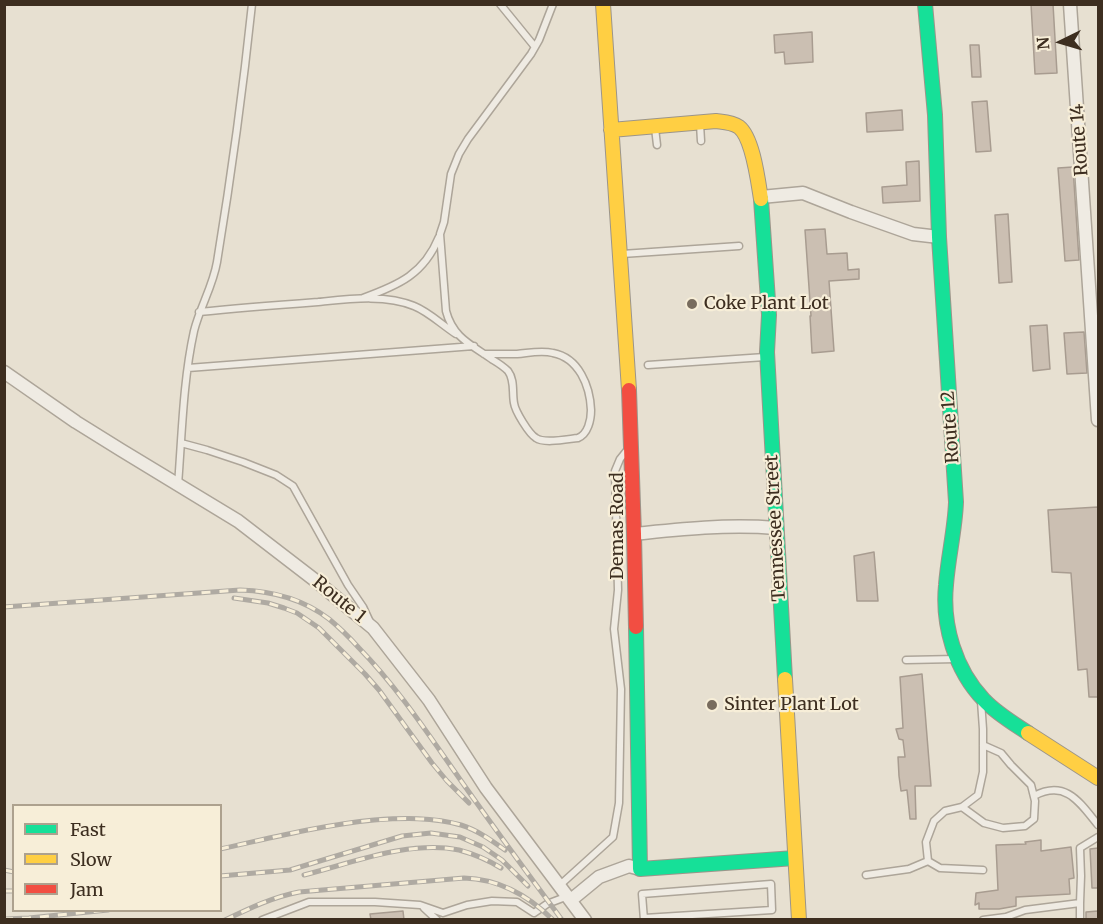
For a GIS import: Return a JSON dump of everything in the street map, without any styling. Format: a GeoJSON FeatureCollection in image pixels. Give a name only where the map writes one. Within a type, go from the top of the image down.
{"type":"FeatureCollection","features":[{"type":"Feature","properties":{"kind":"street"},"geometry":{"type":"LineString","coordinates":[[603,4],[632,444],[640,869]]}},
{"type":"Feature","properties":{"kind":"street","name":"Route 12"},"geometry":{"type":"LineString","coordinates":[[925,4],[935,115],[939,237],[956,502],[954,536],[946,584],[945,613],[948,630],[958,659],[980,698],[1026,732],[1098,778]]}},
{"type":"Feature","properties":{"kind":"street","name":"Route 14"},"geometry":{"type":"LineString","coordinates":[[1070,4],[1098,420]]}},
{"type":"Feature","properties":{"kind":"street","name":"Tennessee Street"},"geometry":{"type":"LineString","coordinates":[[611,130],[716,121],[730,123],[740,128],[749,142],[758,176],[769,315],[767,357],[799,920]]}},
{"type":"Feature","properties":{"kind":"street"},"geometry":{"type":"LineString","coordinates":[[761,197],[803,193],[913,234],[939,237]]}},
{"type":"Feature","properties":{"kind":"street","name":"Route 1"},"geometry":{"type":"LineString","coordinates":[[4,372],[76,422],[238,521],[373,628],[429,699],[486,788],[585,920]]}},
{"type":"Feature","properties":{"kind":"street"},"geometry":{"type":"LineString","coordinates":[[634,534],[708,527],[776,528]]}},
{"type":"Feature","properties":{"kind":"street"},"geometry":{"type":"LineString","coordinates":[[570,898],[599,877],[629,866],[640,869],[795,858]]}},
{"type":"Feature","properties":{"kind":"lane"},"geometry":{"type":"LineString","coordinates":[[178,486],[188,368],[194,330],[199,312],[211,287],[216,263],[252,4]]}},
{"type":"Feature","properties":{"kind":"lane"},"geometry":{"type":"LineString","coordinates":[[500,4],[535,47]]}},
{"type":"Feature","properties":{"kind":"lane"},"geometry":{"type":"LineString","coordinates":[[360,298],[392,287],[419,269],[430,257],[444,222],[451,174],[459,154],[535,47],[553,4]]}},
{"type":"Feature","properties":{"kind":"lane"},"geometry":{"type":"LineString","coordinates":[[700,122],[701,141]]}},
{"type":"Feature","properties":{"kind":"lane"},"geometry":{"type":"LineString","coordinates":[[655,126],[657,145]]}},
{"type":"Feature","properties":{"kind":"lane"},"geometry":{"type":"LineString","coordinates":[[440,234],[446,311],[456,334]]}},
{"type":"Feature","properties":{"kind":"lane"},"geometry":{"type":"LineString","coordinates":[[619,254],[739,246]]}},
{"type":"Feature","properties":{"kind":"lane"},"geometry":{"type":"LineString","coordinates":[[199,312],[360,298],[397,301],[415,306],[425,311],[484,354],[507,369],[510,374],[514,406],[535,438],[544,441],[578,438],[585,433],[591,409],[587,387],[580,372],[571,362],[556,353],[547,352],[484,354]]}},
{"type":"Feature","properties":{"kind":"lane"},"geometry":{"type":"LineString","coordinates":[[188,368],[474,346]]}},
{"type":"Feature","properties":{"kind":"lane"},"geometry":{"type":"LineString","coordinates":[[648,365],[767,357]]}},
{"type":"Feature","properties":{"kind":"lane"},"geometry":{"type":"LineString","coordinates":[[181,443],[243,462],[276,475],[293,486],[373,628]]}},
{"type":"Feature","properties":{"kind":"lane","name":"Demas Road"},"geometry":{"type":"LineString","coordinates":[[560,885],[612,837],[619,803],[621,689],[614,629],[618,590],[615,471],[620,459],[632,444]]}},
{"type":"Feature","properties":{"kind":"lane"},"geometry":{"type":"LineString","coordinates":[[906,660],[958,659]]}},
{"type":"Feature","properties":{"kind":"lane"},"geometry":{"type":"LineString","coordinates":[[928,861],[926,842],[934,821],[945,811],[962,807],[978,795],[983,772],[980,698]]}},
{"type":"Feature","properties":{"kind":"lane"},"geometry":{"type":"LineString","coordinates":[[962,807],[984,823],[1003,828],[1024,826],[1034,819],[1035,801],[1031,785],[1001,753],[983,745]]}},
{"type":"Feature","properties":{"kind":"lane"},"geometry":{"type":"LineString","coordinates":[[1034,796],[1046,790],[1070,793],[1098,825]]}},
{"type":"Feature","properties":{"kind":"lane"},"geometry":{"type":"LineString","coordinates":[[1080,920],[1080,848],[1098,837]]}},
{"type":"Feature","properties":{"kind":"lane"},"geometry":{"type":"LineString","coordinates":[[928,861],[940,868],[983,870]]}},
{"type":"Feature","properties":{"kind":"lane"},"geometry":{"type":"LineString","coordinates":[[866,875],[909,869],[928,861]]}},
{"type":"Feature","properties":{"kind":"lane"},"geometry":{"type":"LineString","coordinates":[[772,910],[644,919],[642,894],[771,884],[773,920]]}},
{"type":"Feature","properties":{"kind":"lane"},"geometry":{"type":"LineString","coordinates":[[528,920],[547,904],[570,898]]}},
{"type":"Feature","properties":{"kind":"lane"},"geometry":{"type":"LineString","coordinates":[[262,920],[309,902],[420,905],[443,913],[467,905],[492,901],[517,902],[534,914]]}},
{"type":"Feature","properties":{"kind":"lane"},"geometry":{"type":"LineString","coordinates":[[983,920],[1006,917],[1025,910],[1080,903]]}},
{"type":"Feature","properties":{"kind":"lane"},"geometry":{"type":"LineString","coordinates":[[420,905],[437,920]]}},
{"type":"Feature","properties":{"kind":"building"},"geometry":{"type":"Polygon","coordinates":[[[1031,4],[1053,4],[1057,73],[1035,74],[1031,4]]]}},
{"type":"Feature","properties":{"kind":"building"},"geometry":{"type":"Polygon","coordinates":[[[812,32],[813,62],[785,64],[784,52],[775,53],[774,35],[812,32]]]}},
{"type":"Feature","properties":{"kind":"building"},"geometry":{"type":"Polygon","coordinates":[[[970,45],[979,45],[981,77],[972,77],[970,45]]]}},
{"type":"Feature","properties":{"kind":"building"},"geometry":{"type":"Polygon","coordinates":[[[987,101],[991,151],[976,152],[972,102],[987,101]]]}},
{"type":"Feature","properties":{"kind":"building"},"geometry":{"type":"Polygon","coordinates":[[[902,110],[903,130],[867,132],[866,113],[902,110]]]}},
{"type":"Feature","properties":{"kind":"building"},"geometry":{"type":"Polygon","coordinates":[[[919,161],[920,201],[883,203],[882,187],[907,185],[906,162],[919,161]]]}},
{"type":"Feature","properties":{"kind":"building"},"geometry":{"type":"Polygon","coordinates":[[[1073,167],[1079,260],[1065,261],[1058,168],[1073,167]]]}},
{"type":"Feature","properties":{"kind":"building"},"geometry":{"type":"Polygon","coordinates":[[[1008,214],[1012,282],[999,283],[995,215],[1008,214]]]}},
{"type":"Feature","properties":{"kind":"building"},"geometry":{"type":"Polygon","coordinates":[[[825,229],[827,254],[847,253],[848,270],[859,269],[859,279],[829,281],[834,351],[812,353],[805,230],[825,229]]]}},
{"type":"Feature","properties":{"kind":"building"},"geometry":{"type":"Polygon","coordinates":[[[1047,325],[1050,369],[1033,371],[1030,326],[1047,325]]]}},
{"type":"Feature","properties":{"kind":"building"},"geometry":{"type":"Polygon","coordinates":[[[1084,332],[1087,373],[1067,374],[1064,333],[1084,332]]]}},
{"type":"Feature","properties":{"kind":"building"},"geometry":{"type":"Polygon","coordinates":[[[1098,507],[1098,697],[1089,697],[1087,669],[1078,670],[1071,573],[1052,572],[1048,510],[1098,507]]]}},
{"type":"Feature","properties":{"kind":"building"},"geometry":{"type":"Polygon","coordinates":[[[874,552],[878,601],[857,601],[854,556],[874,552]]]}},
{"type":"Feature","properties":{"kind":"building"},"geometry":{"type":"Polygon","coordinates":[[[922,674],[931,786],[915,786],[916,819],[910,819],[907,790],[901,791],[899,776],[898,757],[905,757],[903,740],[899,739],[896,729],[903,728],[900,677],[922,674]]]}},
{"type":"Feature","properties":{"kind":"building"},"geometry":{"type":"Polygon","coordinates":[[[1041,840],[1041,851],[1071,847],[1074,878],[1069,879],[1070,894],[1016,897],[1016,906],[979,909],[979,903],[975,905],[976,893],[998,890],[996,845],[1026,844],[1025,842],[1041,840]]]}},
{"type":"Feature","properties":{"kind":"building"},"geometry":{"type":"Polygon","coordinates":[[[1098,848],[1098,888],[1092,888],[1090,849],[1098,848]]]}},
{"type":"Feature","properties":{"kind":"building"},"geometry":{"type":"Polygon","coordinates":[[[403,911],[404,920],[371,920],[370,914],[403,911]]]}},
{"type":"Feature","properties":{"kind":"building"},"geometry":{"type":"Polygon","coordinates":[[[1098,911],[1098,920],[1086,920],[1086,912],[1098,911]]]}},
{"type":"Feature","properties":{"kind":"railway"},"geometry":{"type":"LineString","coordinates":[[4,607],[240,590],[276,594],[309,606],[341,629],[399,694],[562,920]]}},
{"type":"Feature","properties":{"kind":"railway"},"geometry":{"type":"LineString","coordinates":[[234,598],[284,608],[297,613],[319,628],[379,690],[432,763],[469,803]]}},
{"type":"Feature","properties":{"kind":"railway"},"geometry":{"type":"LineString","coordinates":[[222,849],[335,825],[374,820],[429,819],[461,825],[478,832],[505,850]]}},
{"type":"Feature","properties":{"kind":"railway"},"geometry":{"type":"LineString","coordinates":[[222,876],[290,870],[402,836],[431,833],[460,837],[483,847],[502,860],[528,886]]}},
{"type":"Feature","properties":{"kind":"railway"},"geometry":{"type":"LineString","coordinates":[[304,875],[381,854],[420,848],[459,850],[501,868]]}},
{"type":"Feature","properties":{"kind":"railway"},"geometry":{"type":"LineString","coordinates":[[4,870],[12,872]]}},
{"type":"Feature","properties":{"kind":"railway"},"geometry":{"type":"LineString","coordinates":[[225,920],[271,900],[299,892],[464,878],[477,879],[513,890],[534,903],[553,920]]}},
{"type":"Feature","properties":{"kind":"railway"},"geometry":{"type":"LineString","coordinates":[[4,891],[12,891]]}},
{"type":"Feature","properties":{"kind":"railway"},"geometry":{"type":"LineString","coordinates":[[4,919],[88,912]]}},
{"type":"Feature","properties":{"kind":"traffic: fast"},"geometry":{"type":"LineString","coordinates":[[925,4],[935,115],[939,237],[956,502],[946,585],[946,616],[958,661],[974,688],[994,709],[1028,733]]}},
{"type":"Feature","properties":{"kind":"traffic: fast"},"geometry":{"type":"LineString","coordinates":[[761,199],[769,315],[767,352],[785,679]]}},
{"type":"Feature","properties":{"kind":"traffic: fast"},"geometry":{"type":"LineString","coordinates":[[636,627],[640,869],[795,858]]}},
{"type":"Feature","properties":{"kind":"traffic: slow"},"geometry":{"type":"LineString","coordinates":[[603,4],[629,390]]}},
{"type":"Feature","properties":{"kind":"traffic: slow"},"geometry":{"type":"LineString","coordinates":[[611,130],[716,121],[736,125],[748,140],[761,199]]}},
{"type":"Feature","properties":{"kind":"traffic: slow"},"geometry":{"type":"LineString","coordinates":[[785,679],[799,920]]}},
{"type":"Feature","properties":{"kind":"traffic: slow"},"geometry":{"type":"LineString","coordinates":[[1028,733],[1098,778]]}},
{"type":"Feature","properties":{"kind":"traffic: jam"},"geometry":{"type":"LineString","coordinates":[[629,390],[636,627]]}},
{"type":"Feature","properties":{"kind":"place","name":"Coke Plant Lot"},"geometry":{"type":"Point","coordinates":[692,304]}},
{"type":"Feature","properties":{"kind":"place","name":"Sinter Plant Lot"},"geometry":{"type":"Point","coordinates":[712,705]}}]}
